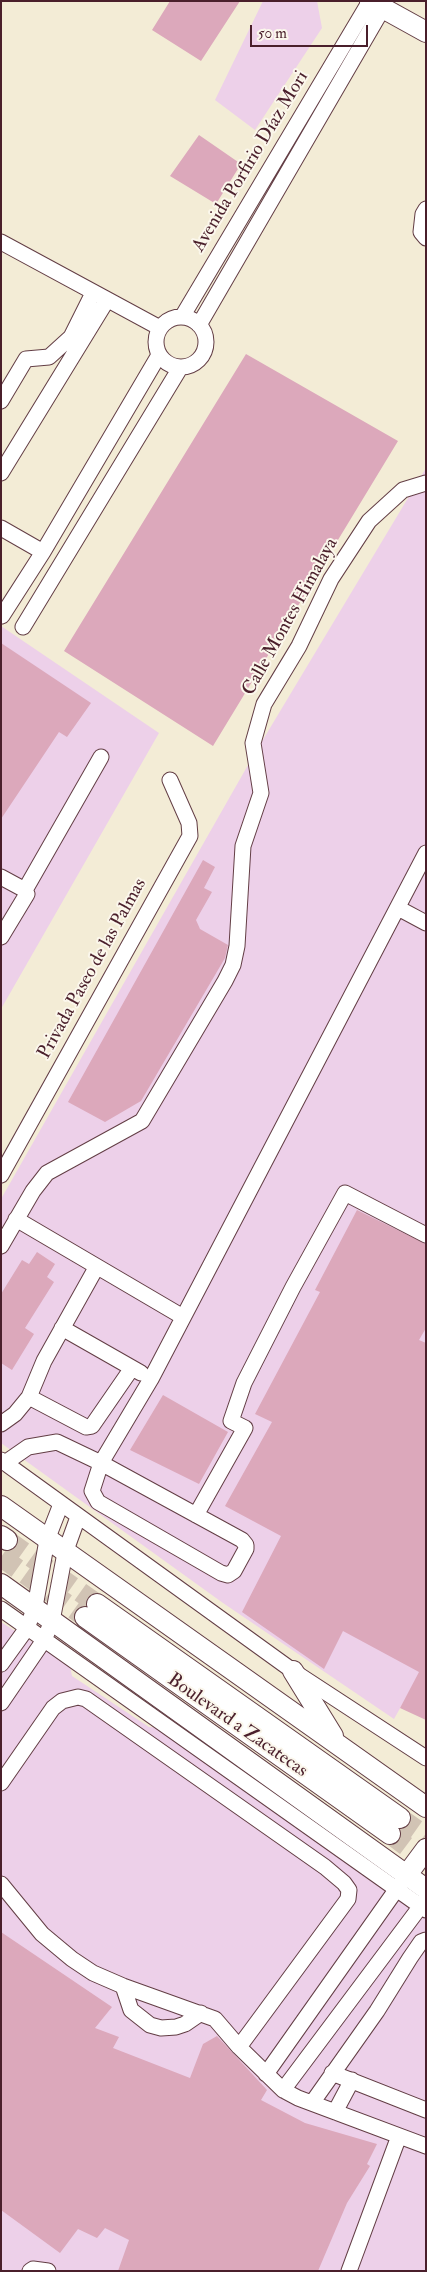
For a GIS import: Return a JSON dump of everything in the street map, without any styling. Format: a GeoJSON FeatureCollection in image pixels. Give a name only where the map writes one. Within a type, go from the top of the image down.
{"type":"FeatureCollection","features":[{"type":"Feature","properties":{"kind":"main road"},"geometry":{"type":"LineString","coordinates":[[374,4],[426,32]]}},
{"type":"Feature","properties":{"kind":"main road"},"geometry":{"type":"LineString","coordinates":[[1,1506],[426,1807]]}},
{"type":"Feature","properties":{"kind":"main road"},"geometry":{"type":"LineString","coordinates":[[1,1584],[34,1607],[280,1796],[424,1901]]}},
{"type":"Feature","properties":{"kind":"main road","name":"Boulevard a Zacatecas"},"geometry":{"type":"LineString","coordinates":[[91,1610],[395,1826]]}},
{"type":"Feature","properties":{"kind":"main road"},"geometry":{"type":"LineString","coordinates":[[293,1671],[336,1742]]}},
{"type":"Feature","properties":{"kind":"main road"},"geometry":{"type":"LineString","coordinates":[[401,1883],[426,1848]]}},
{"type":"Feature","properties":{"kind":"street","name":"Avenida Porfirio Díaz Mori"},"geometry":{"type":"LineString","coordinates":[[182,317],[374,4]]}},
{"type":"Feature","properties":{"kind":"street","name":"Avenida Porfirio Díaz Mori"},"geometry":{"type":"LineString","coordinates":[[199,325],[374,4]]}},
{"type":"Feature","properties":{"kind":"street"},"geometry":{"type":"LineString","coordinates":[[426,209],[423,214],[421,232],[426,238]]}},
{"type":"Feature","properties":{"kind":"street"},"geometry":{"type":"LineString","coordinates":[[1,242],[160,328]]}},
{"type":"Feature","properties":{"kind":"street"},"geometry":{"type":"LineString","coordinates":[[1,401],[26,359],[49,357],[71,337],[93,293]]}},
{"type":"Feature","properties":{"kind":"street"},"geometry":{"type":"LineString","coordinates":[[1,473],[107,300]]}},
{"type":"Feature","properties":{"kind":"street"},"geometry":{"type":"LineString","coordinates":[[182,317],[199,325],[206,338],[204,353],[194,364],[180,368],[164,362],[159,355],[156,342],[160,328],[169,320],[182,317]]}},
{"type":"Feature","properties":{"kind":"street"},"geometry":{"type":"LineString","coordinates":[[2,616],[43,552],[159,355]]}},
{"type":"Feature","properties":{"kind":"street"},"geometry":{"type":"LineString","coordinates":[[22,627],[180,368]]}},
{"type":"Feature","properties":{"kind":"street","name":"Calle Montes Himalaya"},"geometry":{"type":"LineString","coordinates":[[1,1246],[16,1219],[47,1173],[142,1121],[226,981],[233,965],[237,946],[242,846],[261,793],[253,743],[264,704],[299,646],[331,579],[369,521],[403,490],[426,483]]}},
{"type":"Feature","properties":{"kind":"street"},"geometry":{"type":"LineString","coordinates":[[1,528],[43,552]]}},
{"type":"Feature","properties":{"kind":"street"},"geometry":{"type":"LineString","coordinates":[[1,937],[26,898],[24,890],[101,757]]}},
{"type":"Feature","properties":{"kind":"street","name":"Privada Paseo de las Palmas"},"geometry":{"type":"LineString","coordinates":[[1,1175],[190,836],[190,823],[170,780]]}},
{"type":"Feature","properties":{"kind":"street"},"geometry":{"type":"LineString","coordinates":[[426,853],[150,1379],[101,1463],[92,1491],[98,1502],[228,1575],[234,1572],[246,1549],[246,1545],[196,1515],[101,1463],[57,1442],[28,1447],[3,1462],[293,1671],[426,1758]]}},
{"type":"Feature","properties":{"kind":"street"},"geometry":{"type":"LineString","coordinates":[[1,878],[24,890]]}},
{"type":"Feature","properties":{"kind":"street"},"geometry":{"type":"LineString","coordinates":[[398,908],[426,923]]}},
{"type":"Feature","properties":{"kind":"street"},"geometry":{"type":"LineString","coordinates":[[196,1515],[245,1428],[231,1421],[244,1383],[293,1287],[345,1193],[426,1235]]}},
{"type":"Feature","properties":{"kind":"street"},"geometry":{"type":"LineString","coordinates":[[16,1219],[96,1268],[183,1317]]}},
{"type":"Feature","properties":{"kind":"street"},"geometry":{"type":"LineString","coordinates":[[1,1424],[15,1414],[29,1397],[62,1328],[96,1268]]}},
{"type":"Feature","properties":{"kind":"street"},"geometry":{"type":"LineString","coordinates":[[62,1328],[150,1379]]}},
{"type":"Feature","properties":{"kind":"street"},"geometry":{"type":"LineString","coordinates":[[29,1397],[86,1426],[92,1426],[132,1368]]}},
{"type":"Feature","properties":{"kind":"street"},"geometry":{"type":"LineString","coordinates":[[1,1664],[26,1628],[34,1607],[47,1540],[61,1504]]}},
{"type":"Feature","properties":{"kind":"street"},"geometry":{"type":"LineString","coordinates":[[1,1703],[44,1640],[52,1621],[65,1553],[78,1517]]}},
{"type":"Feature","properties":{"kind":"street"},"geometry":{"type":"LineString","coordinates":[[1,1609],[26,1628],[280,1796]]}},
{"type":"Feature","properties":{"kind":"street"},"geometry":{"type":"LineString","coordinates":[[1,1783],[7,1762],[54,1708],[70,1698],[86,1699],[325,1867],[349,1890],[348,1899],[239,2047]]}},
{"type":"Feature","properties":{"kind":"street"},"geometry":{"type":"LineString","coordinates":[[266,2074],[401,1883]]}},
{"type":"Feature","properties":{"kind":"street"},"geometry":{"type":"LineString","coordinates":[[4,1891],[55,1947],[93,1973],[123,1986],[215,2019],[239,2047],[283,2090],[312,2103],[426,2146]]}},
{"type":"Feature","properties":{"kind":"street"},"geometry":{"type":"LineString","coordinates":[[283,2090],[424,1901]]}},
{"type":"Feature","properties":{"kind":"street"},"geometry":{"type":"LineString","coordinates":[[312,2103],[332,2072],[377,2011],[421,1942],[426,1940]]}},
{"type":"Feature","properties":{"kind":"street"},"geometry":{"type":"LineString","coordinates":[[410,1958],[426,1961]]}},
{"type":"Feature","properties":{"kind":"street"},"geometry":{"type":"LineString","coordinates":[[123,1986],[131,2010],[150,2025],[161,2028],[176,2027],[185,2024],[201,2013]]}},
{"type":"Feature","properties":{"kind":"street"},"geometry":{"type":"LineString","coordinates":[[332,2072],[426,2110]]}},
{"type":"Feature","properties":{"kind":"street"},"geometry":{"type":"LineString","coordinates":[[335,2112],[352,2080]]}},
{"type":"Feature","properties":{"kind":"street"},"geometry":{"type":"LineString","coordinates":[[349,2271],[399,2136]]}},
{"type":"Feature","properties":{"kind":"street"},"geometry":{"type":"LineString","coordinates":[[30,2271],[33,2268],[48,2271]]}},
{"type":"Feature","properties":{"kind":"shaded area"},"geometry":{"type":"Polygon","coordinates":[[[263,1],[317,1],[322,28],[255,130],[215,100],[263,1]]]}},
{"type":"Feature","properties":{"kind":"shaded area"},"geometry":{"type":"Polygon","coordinates":[[[426,468],[426,1662],[394,1719],[223,1603],[1,1443],[1,1199],[252,758],[426,468]]]}},
{"type":"Feature","properties":{"kind":"shaded area"},"geometry":{"type":"Polygon","coordinates":[[[1,626],[159,733],[1,1009],[1,626]]]}},
{"type":"Feature","properties":{"kind":"shaded area"},"geometry":{"type":"Polygon","coordinates":[[[1,1622],[70,1666],[72,1676],[149,1727],[164,1728],[426,1917],[426,2271],[1,2271],[1,1622]]]}},
{"type":"Feature","properties":{"kind":"building"},"geometry":{"type":"Polygon","coordinates":[[[170,1],[240,1],[201,61],[152,30],[170,1]]]}},
{"type":"Feature","properties":{"kind":"building"},"geometry":{"type":"Polygon","coordinates":[[[199,135],[241,164],[216,204],[170,176],[199,135]]]}},
{"type":"Feature","properties":{"kind":"building"},"geometry":{"type":"Polygon","coordinates":[[[246,354],[398,441],[213,746],[64,651],[246,354]]]}},
{"type":"Feature","properties":{"kind":"building"},"geometry":{"type":"Polygon","coordinates":[[[1,643],[91,703],[67,737],[59,732],[1,819],[1,643]]]}},
{"type":"Feature","properties":{"kind":"building"},"geometry":{"type":"Polygon","coordinates":[[[203,860],[215,867],[204,888],[212,892],[196,920],[200,929],[228,945],[225,958],[141,1101],[105,1122],[68,1102],[203,860]]]}},
{"type":"Feature","properties":{"kind":"building"},"geometry":{"type":"Polygon","coordinates":[[[357,1210],[426,1244],[426,1328],[419,1340],[426,1343],[426,1720],[400,1708],[419,1672],[343,1631],[324,1669],[242,1612],[281,1536],[225,1506],[272,1422],[255,1414],[320,1292],[315,1290],[357,1210]]]}},
{"type":"Feature","properties":{"kind":"building"},"geometry":{"type":"Polygon","coordinates":[[[37,1252],[55,1264],[47,1277],[54,1282],[25,1328],[34,1334],[12,1370],[1,1363],[1,1294],[22,1260],[29,1264],[37,1252]]]}},
{"type":"Feature","properties":{"kind":"building"},"geometry":{"type":"Polygon","coordinates":[[[163,1395],[228,1432],[199,1484],[130,1450],[163,1395]]]}},
{"type":"Feature","properties":{"kind":"building"},"geometry":{"type":"Polygon","coordinates":[[[1,1932],[112,2007],[95,2028],[119,2037],[113,2048],[190,2078],[203,2044],[217,2036],[267,2090],[261,2100],[305,2123],[377,2144],[367,2164],[370,2166],[347,2203],[318,2271],[118,2271],[129,2240],[105,2228],[97,2238],[78,2229],[60,2253],[1,2210],[1,1932]]]}},
{"type":"Feature","properties":{"kind":"tunnel"},"geometry":{"type":"LineString","coordinates":[[7,1540],[97,1604]]}},
{"type":"Feature","properties":{"kind":"tunnel"},"geometry":{"type":"LineString","coordinates":[[1,1557],[85,1617]]}},
{"type":"Feature","properties":{"kind":"tunnel"},"geometry":{"type":"LineString","coordinates":[[400,1818],[426,1836]]}},
{"type":"Feature","properties":{"kind":"tunnel"},"geometry":{"type":"LineString","coordinates":[[390,1834],[426,1861]]}}]}
